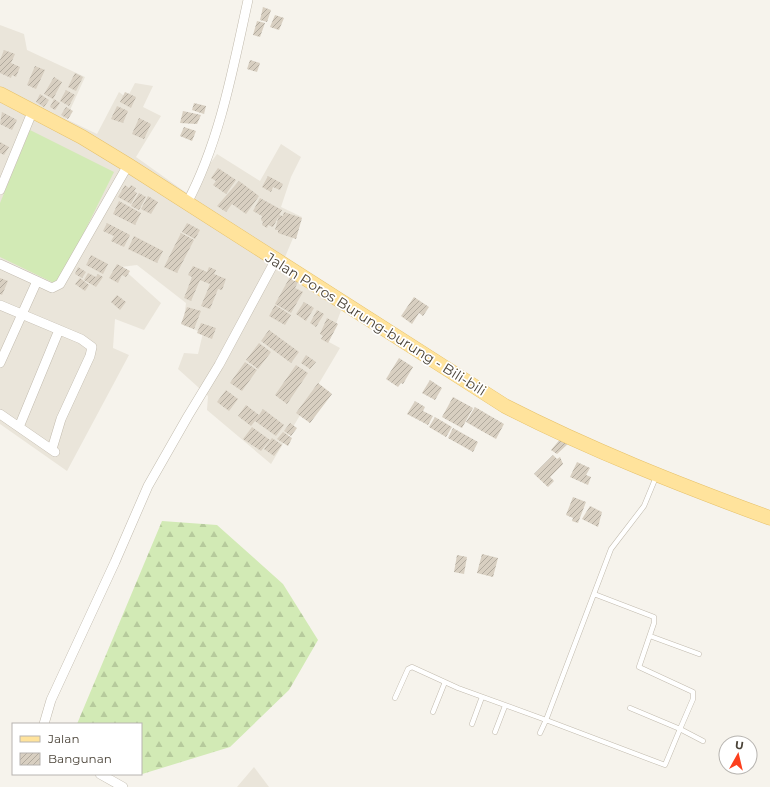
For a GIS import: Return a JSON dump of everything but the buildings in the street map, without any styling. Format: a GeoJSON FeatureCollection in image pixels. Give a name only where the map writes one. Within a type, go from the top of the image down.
{"type":"FeatureCollection","features":[{"type":"Feature","properties":{"kind":"main road","name":"Jalan Poros Burung-burung - Bili-bili"},"geometry":{"type":"LineString","coordinates":[[0,94],[33,110],[128,165],[505,406],[552,430],[657,475],[770,518]]}},
{"type":"Feature","properties":{"kind":"street"},"geometry":{"type":"LineString","coordinates":[[187,203],[205,163],[224,104],[248,0]]}},
{"type":"Feature","properties":{"kind":"street"},"geometry":{"type":"LineString","coordinates":[[0,190],[33,110]]}},
{"type":"Feature","properties":{"kind":"street"},"geometry":{"type":"LineString","coordinates":[[0,264],[52,288],[60,284],[128,165]]}},
{"type":"Feature","properties":{"kind":"street"},"geometry":{"type":"LineString","coordinates":[[44,723],[51,700],[116,562],[148,486],[188,416],[219,366],[276,261]]}},
{"type":"Feature","properties":{"kind":"street"},"geometry":{"type":"LineString","coordinates":[[0,363],[38,281]]}},
{"type":"Feature","properties":{"kind":"street"},"geometry":{"type":"LineString","coordinates":[[0,305],[89,343],[92,347],[92,352],[61,419],[53,451],[0,414]]}},
{"type":"Feature","properties":{"kind":"street"},"geometry":{"type":"LineString","coordinates":[[19,427],[58,330]]}},
{"type":"Feature","properties":{"kind":"street"},"geometry":{"type":"LineString","coordinates":[[102,775],[123,787]]}},
{"type":"Feature","properties":{"kind":"lane"},"geometry":{"type":"LineString","coordinates":[[540,733],[611,549],[644,506],[657,475]]}},
{"type":"Feature","properties":{"kind":"lane"},"geometry":{"type":"LineString","coordinates":[[395,698],[410,668],[505,706],[664,765],[668,759],[693,699],[693,692],[639,667],[655,620],[653,615],[594,594]]}},
{"type":"Feature","properties":{"kind":"lane"},"geometry":{"type":"LineString","coordinates":[[650,636],[698,654]]}},
{"type":"Feature","properties":{"kind":"lane"},"geometry":{"type":"LineString","coordinates":[[433,712],[445,682]]}},
{"type":"Feature","properties":{"kind":"lane"},"geometry":{"type":"LineString","coordinates":[[472,724],[482,697]]}},
{"type":"Feature","properties":{"kind":"lane"},"geometry":{"type":"LineString","coordinates":[[495,732],[505,706]]}},
{"type":"Feature","properties":{"kind":"lane"},"geometry":{"type":"LineString","coordinates":[[630,708],[680,729],[703,741]]}},
{"type":"Feature","properties":{"kind":"shaded area"},"geometry":{"type":"Polygon","coordinates":[[[0,25],[24,34],[27,50],[85,77],[66,119],[97,134],[119,92],[127,98],[135,83],[153,86],[143,107],[161,116],[136,157],[188,194],[217,154],[260,181],[281,144],[301,157],[291,177],[281,207],[302,217],[285,257],[342,308],[329,342],[340,348],[271,464],[207,410],[208,396],[178,369],[184,353],[198,354],[203,333],[183,325],[186,303],[137,265],[121,267],[161,303],[144,330],[115,319],[113,348],[129,355],[67,471],[0,424],[0,25]]]}},
{"type":"Feature","properties":{"kind":"shaded area"},"geometry":{"type":"Polygon","coordinates":[[[254,767],[269,787],[237,787],[254,767]]]}},
{"type":"Feature","properties":{"kind":"green space"},"geometry":{"type":"Polygon","coordinates":[[[30,130],[114,172],[58,285],[0,257],[0,203],[30,130]]]}},
{"type":"Feature","properties":{"kind":"green space"},"geometry":{"type":"Polygon","coordinates":[[[162,521],[217,525],[283,584],[318,640],[289,690],[230,747],[142,774],[142,723],[77,723],[162,521]]]}}]}
